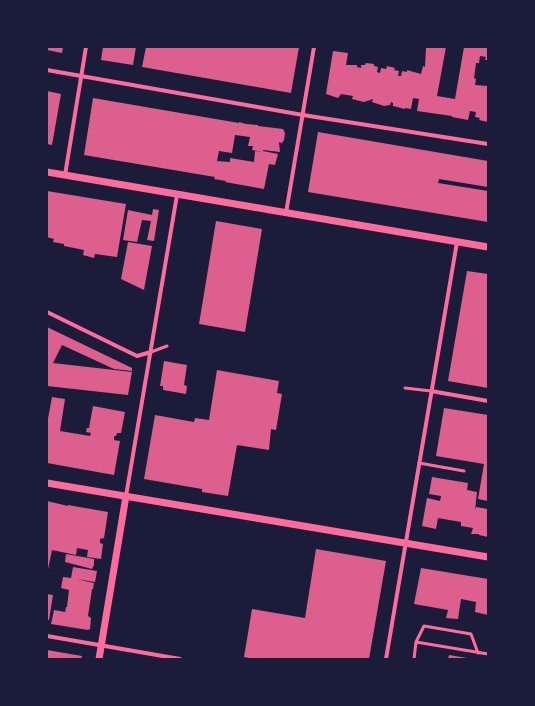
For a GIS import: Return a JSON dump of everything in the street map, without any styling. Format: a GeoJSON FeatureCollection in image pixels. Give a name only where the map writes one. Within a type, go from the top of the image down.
{"type":"FeatureCollection","features":[{"type":"Feature","properties":{"kind":"street"},"geometry":{"type":"LineString","coordinates":[[65,175],[86,47]]}},
{"type":"Feature","properties":{"kind":"street"},"geometry":{"type":"LineString","coordinates":[[286,213],[314,47]]}},
{"type":"Feature","properties":{"kind":"street"},"geometry":{"type":"LineString","coordinates":[[47,70],[303,115],[488,144]]}},
{"type":"Feature","properties":{"kind":"street"},"geometry":{"type":"LineString","coordinates":[[47,172],[488,247]]}},
{"type":"Feature","properties":{"kind":"street"},"geometry":{"type":"LineString","coordinates":[[99,659],[177,194]]}},
{"type":"Feature","properties":{"kind":"street"},"geometry":{"type":"LineString","coordinates":[[386,659],[457,242]]}},
{"type":"Feature","properties":{"kind":"street"},"geometry":{"type":"LineString","coordinates":[[47,312],[137,356],[151,352]]}},
{"type":"Feature","properties":{"kind":"street"},"geometry":{"type":"LineString","coordinates":[[431,391],[488,401]]}},
{"type":"Feature","properties":{"kind":"street"},"geometry":{"type":"LineString","coordinates":[[47,483],[406,542],[488,557]]}},
{"type":"Feature","properties":{"kind":"street"},"geometry":{"type":"LineString","coordinates":[[47,636],[180,659]]}},
{"type":"Feature","properties":{"kind":"lane"},"geometry":{"type":"LineString","coordinates":[[151,352],[168,346]]}},
{"type":"Feature","properties":{"kind":"lane"},"geometry":{"type":"LineString","coordinates":[[405,388],[431,391]]}},
{"type":"Feature","properties":{"kind":"lane"},"geometry":{"type":"LineString","coordinates":[[419,463],[464,471]]}},
{"type":"Feature","properties":{"kind":"lane"},"geometry":{"type":"LineString","coordinates":[[414,659],[416,642],[424,626],[471,634],[478,652]]}},
{"type":"Feature","properties":{"kind":"lane"},"geometry":{"type":"LineString","coordinates":[[416,642],[488,654]]}},
{"type":"Feature","properties":{"kind":"building"},"geometry":{"type":"Polygon","coordinates":[[[47,47],[63,47],[62,53],[47,50],[47,47]]]}},
{"type":"Feature","properties":{"kind":"building"},"geometry":{"type":"Polygon","coordinates":[[[103,47],[136,47],[133,65],[101,60],[103,47]]]}},
{"type":"Feature","properties":{"kind":"building"},"geometry":{"type":"Polygon","coordinates":[[[146,47],[299,47],[291,93],[142,67],[146,47]]]}},
{"type":"Feature","properties":{"kind":"building"},"geometry":{"type":"Polygon","coordinates":[[[426,47],[446,47],[437,96],[455,99],[464,47],[488,47],[488,60],[485,60],[486,57],[480,56],[479,63],[476,63],[474,78],[476,79],[475,85],[488,86],[488,122],[479,120],[480,118],[475,117],[476,112],[470,111],[468,120],[417,111],[419,99],[413,98],[411,109],[405,109],[393,106],[393,103],[391,102],[390,105],[384,106],[372,102],[373,99],[364,102],[352,99],[353,96],[341,94],[338,98],[326,94],[333,51],[348,53],[346,65],[357,65],[357,67],[361,68],[361,65],[365,65],[366,63],[374,64],[374,66],[378,67],[377,72],[380,73],[381,68],[386,69],[387,66],[395,68],[394,70],[399,71],[398,76],[401,76],[402,71],[407,72],[407,70],[421,74],[423,66],[425,67],[426,47]]]}},
{"type":"Feature","properties":{"kind":"building"},"geometry":{"type":"Polygon","coordinates":[[[47,91],[61,94],[52,145],[47,144],[47,91]]]}},
{"type":"Feature","properties":{"kind":"building"},"geometry":{"type":"Polygon","coordinates":[[[93,98],[283,129],[285,133],[282,143],[279,142],[280,152],[263,150],[278,154],[275,165],[269,164],[264,189],[225,182],[226,181],[214,179],[215,177],[84,155],[93,98]],[[235,135],[232,153],[219,151],[217,161],[230,162],[230,158],[254,162],[255,151],[263,152],[252,150],[253,146],[248,146],[250,137],[235,135]]]}},
{"type":"Feature","properties":{"kind":"building"},"geometry":{"type":"Polygon","coordinates":[[[318,132],[488,161],[488,187],[439,179],[438,183],[488,191],[488,222],[308,192],[318,132]]]}},
{"type":"Feature","properties":{"kind":"building"},"geometry":{"type":"Polygon","coordinates":[[[47,191],[126,204],[117,257],[95,254],[94,258],[83,255],[84,250],[64,246],[64,244],[53,242],[54,239],[47,237],[47,191]]]}},
{"type":"Feature","properties":{"kind":"building"},"geometry":{"type":"Polygon","coordinates":[[[153,209],[159,210],[154,241],[147,240],[151,221],[142,220],[137,242],[123,240],[128,210],[152,215],[153,209]]]}},
{"type":"Feature","properties":{"kind":"building"},"geometry":{"type":"Polygon","coordinates":[[[216,221],[262,229],[245,332],[199,324],[216,221]]]}},
{"type":"Feature","properties":{"kind":"building"},"geometry":{"type":"Polygon","coordinates":[[[128,242],[152,246],[144,290],[121,279],[128,242]]]}},
{"type":"Feature","properties":{"kind":"building"},"geometry":{"type":"Polygon","coordinates":[[[467,271],[488,274],[488,388],[448,381],[467,271]]]}},
{"type":"Feature","properties":{"kind":"building"},"geometry":{"type":"Polygon","coordinates":[[[47,327],[132,368],[132,371],[114,369],[62,345],[53,363],[132,372],[128,395],[47,386],[47,327]]]}},
{"type":"Feature","properties":{"kind":"building"},"geometry":{"type":"Polygon","coordinates":[[[164,361],[187,365],[184,385],[187,386],[186,394],[163,390],[163,386],[160,386],[164,361]]]}},
{"type":"Feature","properties":{"kind":"building"},"geometry":{"type":"Polygon","coordinates":[[[217,370],[279,381],[277,393],[282,394],[276,430],[271,429],[269,450],[237,445],[228,496],[202,492],[202,489],[144,479],[155,415],[194,422],[195,418],[209,420],[217,370]]]}},
{"type":"Feature","properties":{"kind":"building"},"geometry":{"type":"Polygon","coordinates":[[[52,397],[65,399],[60,431],[90,436],[91,433],[86,432],[87,428],[89,428],[93,406],[125,412],[121,433],[117,433],[116,436],[114,436],[114,440],[120,441],[114,475],[47,463],[47,424],[52,397]]]}},
{"type":"Feature","properties":{"kind":"building"},"geometry":{"type":"Polygon","coordinates":[[[444,408],[488,415],[488,501],[478,499],[484,464],[436,456],[444,408]]]}},
{"type":"Feature","properties":{"kind":"building"},"geometry":{"type":"Polygon","coordinates":[[[432,477],[468,483],[467,490],[477,492],[475,510],[476,507],[488,509],[488,537],[479,534],[471,534],[473,528],[461,526],[461,522],[438,518],[436,529],[422,526],[427,498],[440,501],[441,496],[429,494],[432,477]]]}},
{"type":"Feature","properties":{"kind":"building"},"geometry":{"type":"Polygon","coordinates":[[[47,501],[108,512],[104,538],[100,539],[100,543],[103,544],[101,559],[87,557],[88,550],[77,548],[76,555],[52,550],[47,574],[47,501]]]}},
{"type":"Feature","properties":{"kind":"building"},"geometry":{"type":"Polygon","coordinates":[[[316,549],[386,561],[369,659],[255,659],[244,657],[252,609],[305,618],[316,549]]]}},
{"type":"Feature","properties":{"kind":"building"},"geometry":{"type":"Polygon","coordinates":[[[66,554],[94,559],[94,565],[92,569],[65,562],[66,554]]]}},
{"type":"Feature","properties":{"kind":"building"},"geometry":{"type":"Polygon","coordinates":[[[73,567],[97,571],[95,582],[76,579],[94,583],[88,616],[91,618],[90,629],[88,630],[51,624],[54,610],[65,612],[67,607],[69,590],[61,588],[63,577],[71,578],[73,567]]]}},
{"type":"Feature","properties":{"kind":"building"},"geometry":{"type":"Polygon","coordinates":[[[421,568],[488,579],[488,615],[475,612],[476,602],[461,599],[458,619],[446,618],[448,610],[414,604],[421,568]]]}},
{"type":"Feature","properties":{"kind":"building"},"geometry":{"type":"Polygon","coordinates":[[[47,594],[53,595],[49,620],[47,620],[47,594]]]}},
{"type":"Feature","properties":{"kind":"building"},"geometry":{"type":"Polygon","coordinates":[[[47,650],[82,656],[81,659],[47,659],[47,650]]]}},
{"type":"Feature","properties":{"kind":"building"},"geometry":{"type":"Polygon","coordinates":[[[449,655],[467,658],[448,659],[449,655]]]}}]}
